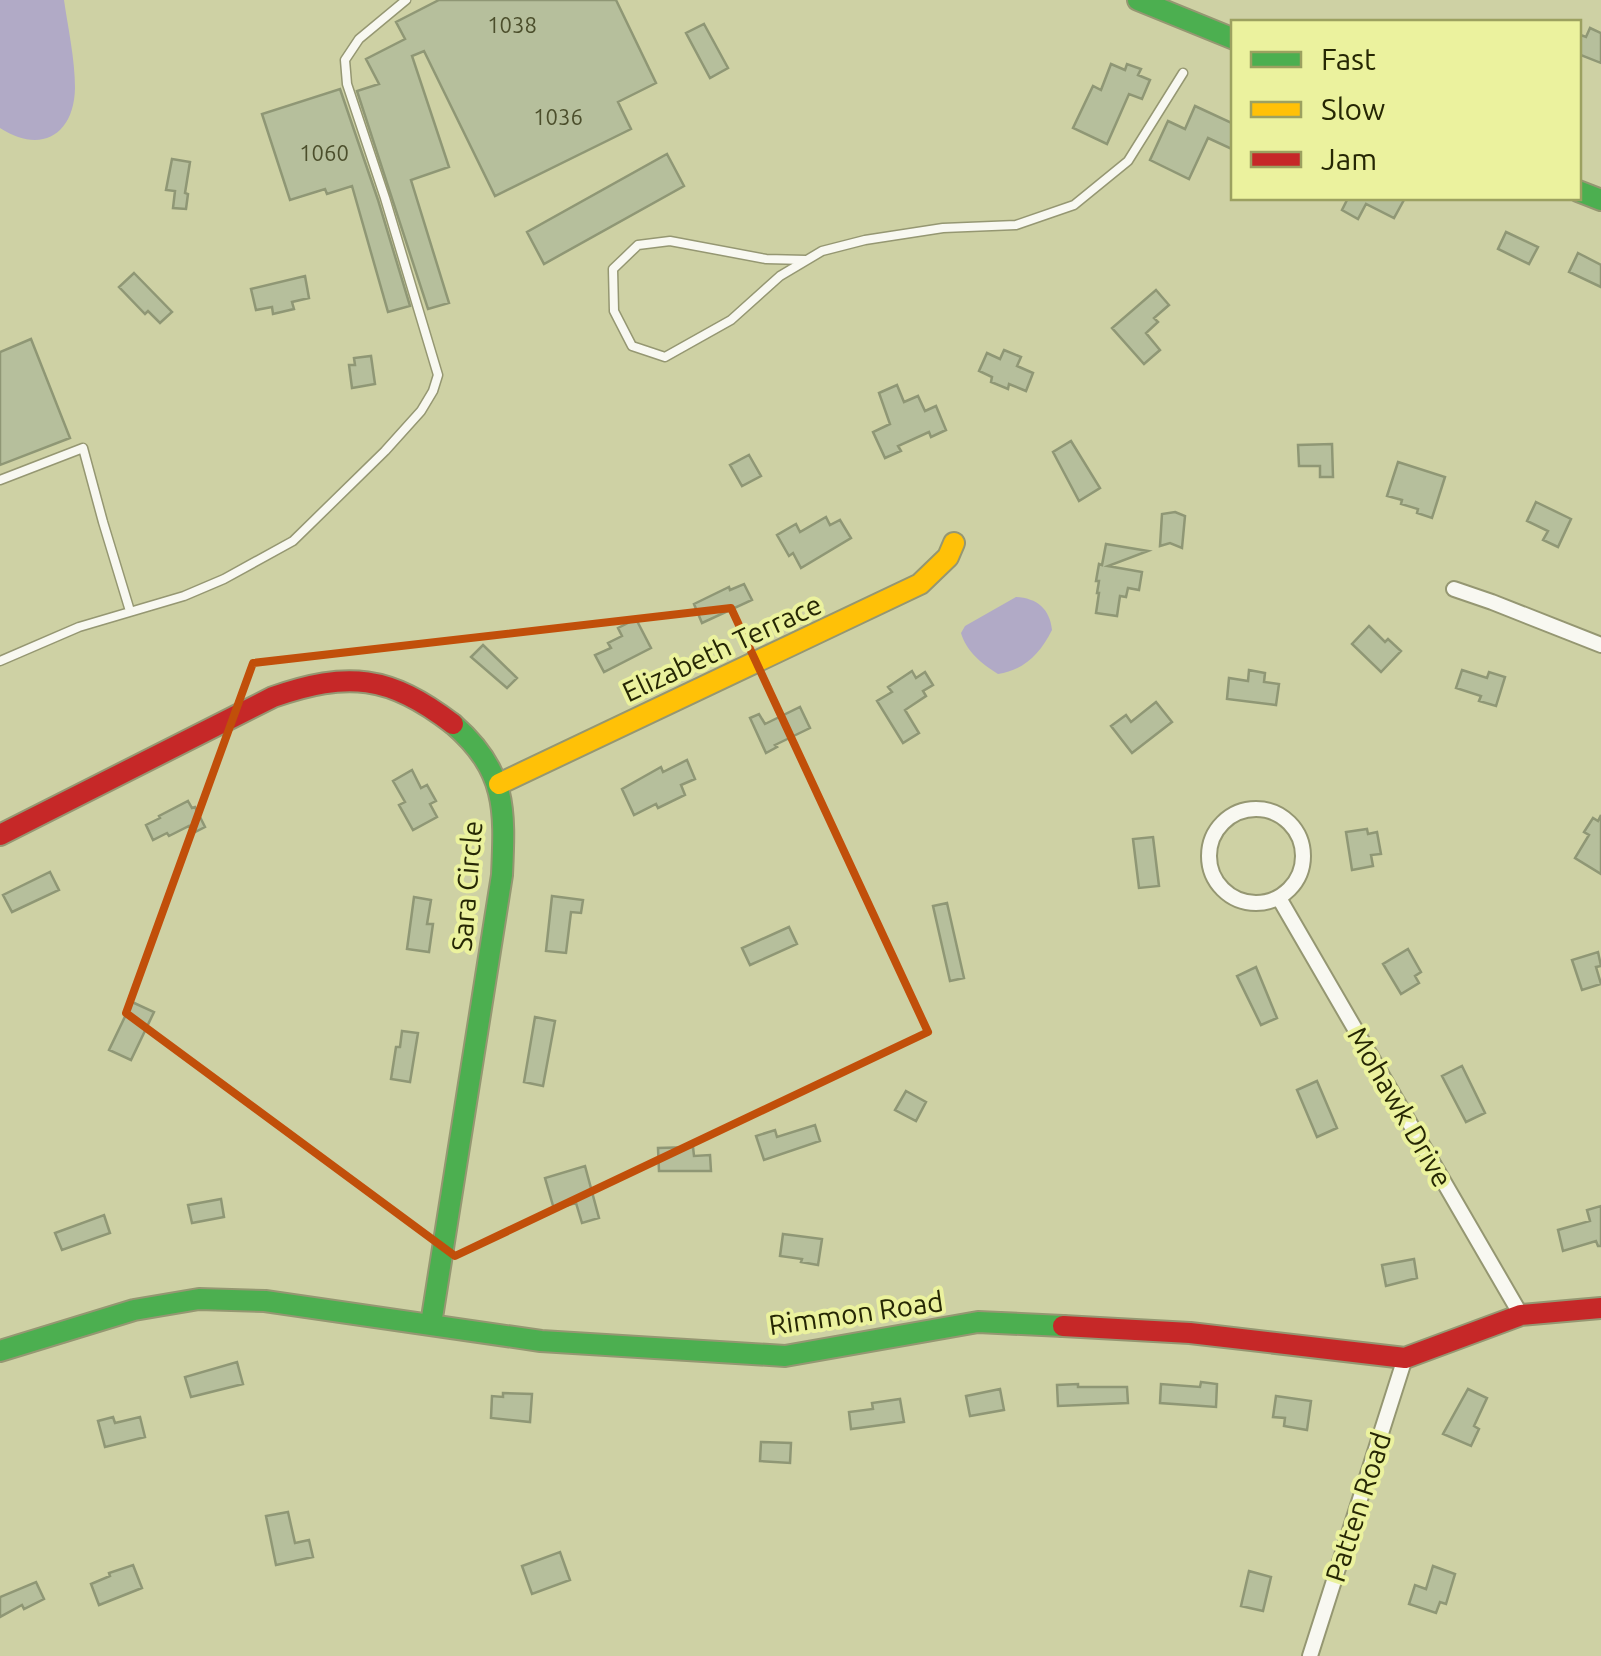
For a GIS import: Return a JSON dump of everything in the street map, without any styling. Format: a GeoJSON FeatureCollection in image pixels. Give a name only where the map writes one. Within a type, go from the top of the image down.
{"type":"FeatureCollection","features":[{"type":"Feature","properties":{"kind":"street"},"geometry":{"type":"LineString","coordinates":[[1138,0],[1231,38]]}},
{"type":"Feature","properties":{"kind":"street","name":"Elizabeth Terrace"},"geometry":{"type":"LineString","coordinates":[[498,784],[920,584],[948,558],[954,543]]}},
{"type":"Feature","properties":{"kind":"street"},"geometry":{"type":"LineString","coordinates":[[1454,589],[1601,646]]}},
{"type":"Feature","properties":{"kind":"street","name":"Sara Circle"},"geometry":{"type":"LineString","coordinates":[[0,836],[272,697],[312,684],[347,680],[384,685],[422,700],[454,723],[482,755],[498,784],[504,833],[502,876],[430,1324]]}},
{"type":"Feature","properties":{"kind":"street"},"geometry":{"type":"LineString","coordinates":[[1252,809],[1268,810],[1282,816],[1296,831],[1303,850],[1301,871],[1279,898],[1264,903],[1243,902],[1229,895],[1215,879],[1210,864],[1211,843],[1221,825],[1232,816],[1252,809]]}},
{"type":"Feature","properties":{"kind":"street","name":"Mohawk Drive"},"geometry":{"type":"LineString","coordinates":[[1279,898],[1521,1316]]}},
{"type":"Feature","properties":{"kind":"street","name":"Rimmon Road"},"geometry":{"type":"LineString","coordinates":[[0,1351],[134,1310],[199,1299],[265,1300],[541,1341],[785,1356],[978,1322],[1190,1333],[1406,1358],[1521,1316],[1601,1308]]}},
{"type":"Feature","properties":{"kind":"street","name":"Patten Road"},"geometry":{"type":"LineString","coordinates":[[1310,1656],[1406,1358]]}},
{"type":"Feature","properties":{"kind":"lane"},"geometry":{"type":"LineString","coordinates":[[0,662],[79,627],[184,596],[293,541],[421,411],[438,375],[347,84],[345,60],[360,39],[406,0]]}},
{"type":"Feature","properties":{"kind":"lane"},"geometry":{"type":"LineString","coordinates":[[806,260],[766,259],[670,241],[638,244],[613,269],[614,310],[632,346],[665,357],[731,320],[780,276],[822,251],[943,228],[1016,224],[1074,204],[1128,160],[1183,73]]}},
{"type":"Feature","properties":{"kind":"lane"},"geometry":{"type":"LineString","coordinates":[[0,480],[84,448],[130,611]]}},
{"type":"Feature","properties":{"kind":"highlighted area"},"geometry":{"type":"Polygon","coordinates":[[[731,608],[928,1032],[455,1256],[126,1013],[253,663],[731,608]]]}},
{"type":"Feature","properties":{"kind":"shaded area"},"geometry":{"type":"Polygon","coordinates":[[[0,0],[64,0],[75,88],[68,118],[52,136],[28,139],[0,128],[0,0]]]}},
{"type":"Feature","properties":{"kind":"shaded area"},"geometry":{"type":"Polygon","coordinates":[[[1016,597],[1041,606],[1052,630],[1030,660],[998,674],[975,656],[961,633],[965,626],[1016,597]]]}},
{"type":"Feature","properties":{"kind":"building"},"geometry":{"type":"Polygon","coordinates":[[[439,0],[616,0],[656,83],[618,102],[631,129],[495,196],[424,51],[412,56],[449,167],[411,180],[449,303],[428,309],[357,91],[379,84],[366,59],[405,39],[396,22],[439,0]]]}},
{"type":"Feature","properties":{"kind":"building"},"geometry":{"type":"Polygon","coordinates":[[[704,24],[728,68],[710,78],[686,33],[704,24]]]}},
{"type":"Feature","properties":{"kind":"building"},"geometry":{"type":"Polygon","coordinates":[[[1590,28],[1601,33],[1601,63],[1581,55],[1581,35],[1586,37],[1590,28]]]}},
{"type":"Feature","properties":{"kind":"building"},"geometry":{"type":"Polygon","coordinates":[[[1111,64],[1125,70],[1127,64],[1141,69],[1138,75],[1150,80],[1142,99],[1129,94],[1107,144],[1073,128],[1093,86],[1101,90],[1111,64]]]}},
{"type":"Feature","properties":{"kind":"building"},"geometry":{"type":"Polygon","coordinates":[[[340,89],[410,306],[388,312],[352,186],[327,194],[325,189],[290,200],[262,114],[340,89]]]}},
{"type":"Feature","properties":{"kind":"building"},"geometry":{"type":"Polygon","coordinates":[[[1195,106],[1231,123],[1231,149],[1208,138],[1189,179],[1150,160],[1168,121],[1185,129],[1195,106]]]}},
{"type":"Feature","properties":{"kind":"building"},"geometry":{"type":"Polygon","coordinates":[[[667,154],[684,186],[544,264],[527,232],[667,154]]]}},
{"type":"Feature","properties":{"kind":"building"},"geometry":{"type":"Polygon","coordinates":[[[172,159],[190,162],[186,209],[173,208],[175,191],[166,190],[172,159]]]}},
{"type":"Feature","properties":{"kind":"building"},"geometry":{"type":"Polygon","coordinates":[[[1347,200],[1404,200],[1394,218],[1366,204],[1358,219],[1342,210],[1347,200]]]}},
{"type":"Feature","properties":{"kind":"building"},"geometry":{"type":"Polygon","coordinates":[[[1506,232],[1538,247],[1529,264],[1498,249],[1506,232]]]}},
{"type":"Feature","properties":{"kind":"building"},"geometry":{"type":"Polygon","coordinates":[[[1578,253],[1601,265],[1601,287],[1569,272],[1578,253]]]}},
{"type":"Feature","properties":{"kind":"building"},"geometry":{"type":"Polygon","coordinates":[[[134,273],[172,312],[160,323],[148,311],[145,314],[119,287],[134,273]]]}},
{"type":"Feature","properties":{"kind":"building"},"geometry":{"type":"Polygon","coordinates":[[[305,276],[309,298],[292,302],[294,309],[273,314],[272,307],[256,310],[251,289],[305,276]]]}},
{"type":"Feature","properties":{"kind":"building"},"geometry":{"type":"Polygon","coordinates":[[[1156,290],[1169,305],[1154,318],[1158,322],[1146,333],[1160,350],[1144,364],[1112,328],[1156,290]]]}},
{"type":"Feature","properties":{"kind":"building"},"geometry":{"type":"Polygon","coordinates":[[[31,339],[70,438],[0,465],[0,352],[31,339]]]}},
{"type":"Feature","properties":{"kind":"building"},"geometry":{"type":"Polygon","coordinates":[[[1004,350],[1021,357],[1017,366],[1033,373],[1026,391],[991,382],[992,377],[979,371],[987,353],[1000,359],[1004,350]]]}},
{"type":"Feature","properties":{"kind":"building"},"geometry":{"type":"Polygon","coordinates":[[[371,356],[375,384],[352,388],[349,365],[355,365],[354,358],[371,356]]]}},
{"type":"Feature","properties":{"kind":"building"},"geometry":{"type":"Polygon","coordinates":[[[897,385],[904,402],[918,396],[925,411],[936,406],[946,430],[931,437],[929,432],[898,446],[901,451],[885,458],[873,432],[890,424],[879,393],[897,385]]]}},
{"type":"Feature","properties":{"kind":"building"},"geometry":{"type":"Polygon","coordinates":[[[1071,441],[1100,488],[1079,501],[1053,452],[1071,441]]]}},
{"type":"Feature","properties":{"kind":"building"},"geometry":{"type":"Polygon","coordinates":[[[1332,444],[1333,477],[1320,477],[1320,466],[1299,466],[1298,445],[1332,444]]]}},
{"type":"Feature","properties":{"kind":"building"},"geometry":{"type":"Polygon","coordinates":[[[749,455],[761,476],[742,486],[730,465],[749,455]]]}},
{"type":"Feature","properties":{"kind":"building"},"geometry":{"type":"Polygon","coordinates":[[[1398,462],[1445,477],[1432,518],[1387,496],[1398,462]]]}},
{"type":"Feature","properties":{"kind":"building"},"geometry":{"type":"Polygon","coordinates":[[[1536,502],[1571,519],[1558,547],[1543,540],[1548,531],[1527,521],[1536,502]]]}},
{"type":"Feature","properties":{"kind":"building"},"geometry":{"type":"Polygon","coordinates":[[[1175,512],[1185,516],[1182,548],[1170,543],[1160,546],[1162,514],[1175,512]]]}},
{"type":"Feature","properties":{"kind":"building"},"geometry":{"type":"Polygon","coordinates":[[[826,517],[830,525],[840,520],[851,538],[801,568],[777,535],[796,524],[800,532],[826,517]]]}},
{"type":"Feature","properties":{"kind":"building"},"geometry":{"type":"Polygon","coordinates":[[[1106,544],[1148,551],[1108,566],[1142,572],[1139,590],[1128,588],[1126,597],[1120,596],[1117,616],[1096,613],[1096,581],[1106,544]]]}},
{"type":"Feature","properties":{"kind":"building"},"geometry":{"type":"Polygon","coordinates":[[[744,584],[752,600],[702,623],[694,604],[744,584]]]}},
{"type":"Feature","properties":{"kind":"building"},"geometry":{"type":"Polygon","coordinates":[[[636,619],[651,648],[604,672],[595,655],[611,648],[608,643],[622,636],[618,628],[636,619]]]}},
{"type":"Feature","properties":{"kind":"building"},"geometry":{"type":"Polygon","coordinates":[[[1369,626],[1401,651],[1381,672],[1352,644],[1369,626]]]}},
{"type":"Feature","properties":{"kind":"building"},"geometry":{"type":"Polygon","coordinates":[[[483,645],[517,678],[507,688],[471,657],[483,645]]]}},
{"type":"Feature","properties":{"kind":"building"},"geometry":{"type":"Polygon","coordinates":[[[1249,670],[1265,673],[1264,682],[1279,684],[1276,705],[1227,699],[1229,678],[1248,681],[1249,670]]]}},
{"type":"Feature","properties":{"kind":"building"},"geometry":{"type":"Polygon","coordinates":[[[1462,670],[1487,678],[1489,672],[1505,677],[1496,706],[1456,688],[1462,670]]]}},
{"type":"Feature","properties":{"kind":"building"},"geometry":{"type":"Polygon","coordinates":[[[912,671],[916,678],[925,672],[933,685],[923,691],[926,696],[905,710],[919,733],[903,743],[877,701],[892,692],[888,687],[912,671]]]}},
{"type":"Feature","properties":{"kind":"building"},"geometry":{"type":"Polygon","coordinates":[[[1156,702],[1172,722],[1132,753],[1111,726],[1126,715],[1131,722],[1156,702]]]}},
{"type":"Feature","properties":{"kind":"building"},"geometry":{"type":"Polygon","coordinates":[[[800,707],[810,728],[766,753],[750,718],[759,714],[765,724],[800,707]]]}},
{"type":"Feature","properties":{"kind":"building"},"geometry":{"type":"Polygon","coordinates":[[[687,760],[695,779],[681,785],[685,795],[634,815],[622,789],[661,767],[663,772],[687,760]]]}},
{"type":"Feature","properties":{"kind":"building"},"geometry":{"type":"Polygon","coordinates":[[[412,770],[421,788],[427,785],[436,801],[430,804],[437,817],[413,830],[399,805],[405,802],[393,781],[412,770]]]}},
{"type":"Feature","properties":{"kind":"building"},"geometry":{"type":"Polygon","coordinates":[[[188,801],[205,827],[193,833],[189,826],[153,840],[146,825],[188,801]]]}},
{"type":"Feature","properties":{"kind":"building"},"geometry":{"type":"Polygon","coordinates":[[[1601,815],[1601,874],[1575,858],[1589,835],[1584,832],[1593,818],[1598,821],[1601,815]]]}},
{"type":"Feature","properties":{"kind":"building"},"geometry":{"type":"Polygon","coordinates":[[[1367,829],[1368,834],[1377,832],[1381,854],[1371,855],[1373,866],[1352,870],[1346,832],[1367,829]]]}},
{"type":"Feature","properties":{"kind":"building"},"geometry":{"type":"Polygon","coordinates":[[[1153,837],[1159,886],[1139,888],[1133,839],[1153,837]]]}},
{"type":"Feature","properties":{"kind":"building"},"geometry":{"type":"Polygon","coordinates":[[[50,872],[59,890],[12,912],[3,895],[50,872]]]}},
{"type":"Feature","properties":{"kind":"building"},"geometry":{"type":"Polygon","coordinates":[[[552,896],[583,900],[581,913],[571,912],[566,953],[546,951],[552,896]]]}},
{"type":"Feature","properties":{"kind":"building"},"geometry":{"type":"Polygon","coordinates":[[[414,897],[431,900],[427,924],[433,924],[429,952],[407,949],[414,897]]]}},
{"type":"Feature","properties":{"kind":"building"},"geometry":{"type":"Polygon","coordinates":[[[947,903],[964,978],[950,981],[933,906],[947,903]]]}},
{"type":"Feature","properties":{"kind":"building"},"geometry":{"type":"Polygon","coordinates":[[[789,927],[797,944],[750,965],[742,948],[789,927]]]}},
{"type":"Feature","properties":{"kind":"building"},"geometry":{"type":"Polygon","coordinates":[[[1408,949],[1421,972],[1415,976],[1419,983],[1401,994],[1383,964],[1408,949]]]}},
{"type":"Feature","properties":{"kind":"building"},"geometry":{"type":"Polygon","coordinates":[[[1598,952],[1601,966],[1596,967],[1601,984],[1582,990],[1572,960],[1598,952]]]}},
{"type":"Feature","properties":{"kind":"building"},"geometry":{"type":"Polygon","coordinates":[[[1256,967],[1277,1018],[1261,1025],[1237,976],[1256,967]]]}},
{"type":"Feature","properties":{"kind":"building"},"geometry":{"type":"Polygon","coordinates":[[[132,1002],[154,1012],[131,1060],[109,1050],[132,1002]]]}},
{"type":"Feature","properties":{"kind":"building"},"geometry":{"type":"Polygon","coordinates":[[[535,1017],[555,1021],[543,1086],[524,1082],[535,1017]]]}},
{"type":"Feature","properties":{"kind":"building"},"geometry":{"type":"Polygon","coordinates":[[[402,1031],[418,1033],[410,1082],[391,1079],[402,1031]]]}},
{"type":"Feature","properties":{"kind":"building"},"geometry":{"type":"Polygon","coordinates":[[[1462,1066],[1485,1113],[1466,1122],[1442,1076],[1462,1066]]]}},
{"type":"Feature","properties":{"kind":"building"},"geometry":{"type":"Polygon","coordinates":[[[1317,1081],[1337,1128],[1317,1137],[1297,1090],[1317,1081]]]}},
{"type":"Feature","properties":{"kind":"building"},"geometry":{"type":"Polygon","coordinates":[[[906,1091],[926,1102],[916,1121],[895,1110],[906,1091]]]}},
{"type":"Feature","properties":{"kind":"building"},"geometry":{"type":"Polygon","coordinates":[[[815,1125],[820,1141],[764,1160],[756,1136],[775,1130],[777,1137],[815,1125]]]}},
{"type":"Feature","properties":{"kind":"building"},"geometry":{"type":"Polygon","coordinates":[[[693,1147],[694,1156],[710,1155],[711,1171],[659,1171],[658,1148],[693,1147]]]}},
{"type":"Feature","properties":{"kind":"building"},"geometry":{"type":"Polygon","coordinates":[[[585,1166],[599,1218],[582,1223],[576,1203],[554,1209],[545,1178],[585,1166]]]}},
{"type":"Feature","properties":{"kind":"building"},"geometry":{"type":"Polygon","coordinates":[[[221,1199],[224,1217],[192,1223],[188,1205],[221,1199]]]}},
{"type":"Feature","properties":{"kind":"building"},"geometry":{"type":"Polygon","coordinates":[[[1601,1206],[1601,1246],[1596,1241],[1563,1251],[1558,1230],[1590,1221],[1587,1210],[1601,1206]]]}},
{"type":"Feature","properties":{"kind":"building"},"geometry":{"type":"Polygon","coordinates":[[[104,1215],[110,1233],[62,1250],[55,1233],[104,1215]]]}},
{"type":"Feature","properties":{"kind":"building"},"geometry":{"type":"Polygon","coordinates":[[[783,1234],[822,1239],[818,1265],[780,1256],[783,1234]]]}},
{"type":"Feature","properties":{"kind":"building"},"geometry":{"type":"Polygon","coordinates":[[[1414,1259],[1417,1278],[1386,1286],[1382,1265],[1414,1259]]]}},
{"type":"Feature","properties":{"kind":"building"},"geometry":{"type":"Polygon","coordinates":[[[237,1362],[243,1384],[191,1397],[185,1377],[237,1362]]]}},
{"type":"Feature","properties":{"kind":"building"},"geometry":{"type":"Polygon","coordinates":[[[1201,1382],[1217,1384],[1216,1407],[1160,1403],[1161,1384],[1200,1387],[1201,1382]]]}},
{"type":"Feature","properties":{"kind":"building"},"geometry":{"type":"Polygon","coordinates":[[[1057,1385],[1127,1387],[1128,1403],[1058,1406],[1057,1385]]]}},
{"type":"Feature","properties":{"kind":"building"},"geometry":{"type":"Polygon","coordinates":[[[1000,1389],[1004,1410],[970,1416],[966,1396],[1000,1389]]]}},
{"type":"Feature","properties":{"kind":"building"},"geometry":{"type":"Polygon","coordinates":[[[1468,1389],[1487,1398],[1474,1426],[1479,1429],[1471,1446],[1443,1434],[1468,1389]]]}},
{"type":"Feature","properties":{"kind":"building"},"geometry":{"type":"Polygon","coordinates":[[[503,1393],[532,1394],[530,1422],[491,1418],[492,1396],[503,1397],[503,1393]]]}},
{"type":"Feature","properties":{"kind":"building"},"geometry":{"type":"Polygon","coordinates":[[[1276,1396],[1311,1401],[1307,1430],[1284,1426],[1285,1418],[1273,1417],[1276,1396]]]}},
{"type":"Feature","properties":{"kind":"building"},"geometry":{"type":"Polygon","coordinates":[[[900,1399],[904,1422],[851,1429],[849,1412],[873,1409],[872,1403],[900,1399]]]}},
{"type":"Feature","properties":{"kind":"building"},"geometry":{"type":"Polygon","coordinates":[[[113,1417],[115,1423],[140,1417],[145,1437],[105,1447],[98,1421],[113,1417]]]}},
{"type":"Feature","properties":{"kind":"building"},"geometry":{"type":"Polygon","coordinates":[[[761,1442],[791,1443],[790,1463],[760,1461],[761,1442]]]}},
{"type":"Feature","properties":{"kind":"building"},"geometry":{"type":"Polygon","coordinates":[[[288,1512],[295,1543],[309,1540],[313,1557],[276,1565],[266,1516],[288,1512]]]}},
{"type":"Feature","properties":{"kind":"building"},"geometry":{"type":"Polygon","coordinates":[[[560,1552],[570,1580],[532,1594],[522,1566],[560,1552]]]}},
{"type":"Feature","properties":{"kind":"building"},"geometry":{"type":"Polygon","coordinates":[[[133,1565],[142,1588],[99,1605],[91,1584],[133,1565]]]}},
{"type":"Feature","properties":{"kind":"building"},"geometry":{"type":"Polygon","coordinates":[[[1433,1566],[1455,1574],[1446,1604],[1440,1602],[1436,1613],[1409,1604],[1415,1585],[1426,1589],[1433,1566]]]}},
{"type":"Feature","properties":{"kind":"building"},"geometry":{"type":"Polygon","coordinates":[[[1249,1571],[1271,1577],[1263,1611],[1241,1606],[1249,1571]]]}},
{"type":"Feature","properties":{"kind":"building"},"geometry":{"type":"Polygon","coordinates":[[[36,1582],[44,1599],[0,1617],[0,1597],[36,1582]]]}},
{"type":"Feature","properties":{"kind":"traffic: fast"},"geometry":{"type":"LineString","coordinates":[[1138,0],[1231,38]]}},
{"type":"Feature","properties":{"kind":"traffic: fast"},"geometry":{"type":"LineString","coordinates":[[1581,192],[1601,200]]}},
{"type":"Feature","properties":{"kind":"traffic: fast"},"geometry":{"type":"LineString","coordinates":[[431,1324],[503,851],[502,811],[493,775],[471,741],[453,724]]}},
{"type":"Feature","properties":{"kind":"traffic: fast"},"geometry":{"type":"LineString","coordinates":[[0,1351],[134,1310],[199,1299],[265,1301],[541,1341],[785,1356],[978,1322],[1063,1326]]}},
{"type":"Feature","properties":{"kind":"traffic: slow"},"geometry":{"type":"LineString","coordinates":[[499,784],[920,584],[948,557],[954,543]]}},
{"type":"Feature","properties":{"kind":"traffic: jam"},"geometry":{"type":"LineString","coordinates":[[0,835],[273,697],[324,683],[367,682],[388,687],[453,724]]}},
{"type":"Feature","properties":{"kind":"traffic: jam"},"geometry":{"type":"LineString","coordinates":[[1063,1326],[1190,1333],[1405,1358],[1521,1315],[1601,1308]]}}]}
